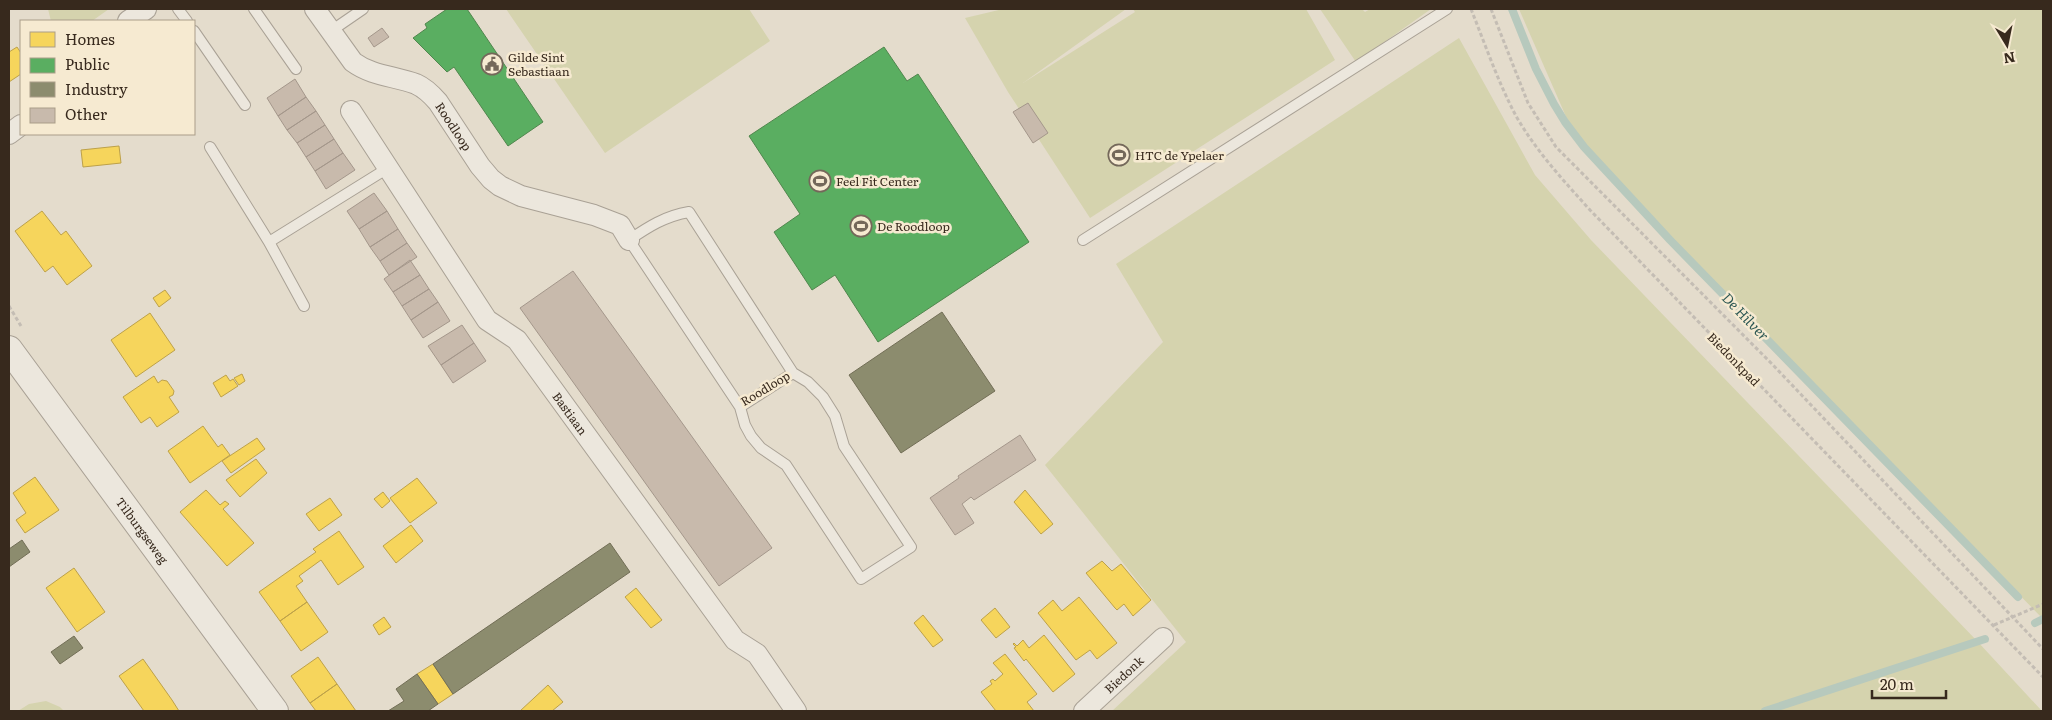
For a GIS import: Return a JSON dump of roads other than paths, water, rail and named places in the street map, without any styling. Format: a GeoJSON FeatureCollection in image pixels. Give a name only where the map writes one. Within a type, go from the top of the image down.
{"type":"FeatureCollection","features":[{"type":"Feature","properties":{"kind":"street"},"geometry":{"type":"LineString","coordinates":[[130,20],[146,9]]}},
{"type":"Feature","properties":{"kind":"street","name":"Roodloop"},"geometry":{"type":"LineString","coordinates":[[315,9],[345,53],[360,68],[418,85],[430,93],[438,102],[480,166],[500,186],[521,196],[594,215],[620,225],[629,240]]}},
{"type":"Feature","properties":{"kind":"street","name":"Bastiaan"},"geometry":{"type":"LineString","coordinates":[[351,111],[487,320],[517,340],[735,640],[757,654],[796,711]]}},
{"type":"Feature","properties":{"kind":"street"},"geometry":{"type":"LineString","coordinates":[[9,134],[20,126]]}},
{"type":"Feature","properties":{"kind":"street","name":"Tilburgseweg"},"geometry":{"type":"LineString","coordinates":[[9,350],[276,711]]}},
{"type":"Feature","properties":{"kind":"street","name":"Biedonk"},"geometry":{"type":"LineString","coordinates":[[1084,711],[1163,638]]}},
{"type":"Feature","properties":{"kind":"lane"},"geometry":{"type":"LineString","coordinates":[[178,9],[186,20]]}},
{"type":"Feature","properties":{"kind":"lane"},"geometry":{"type":"LineString","coordinates":[[254,9],[296,69]]}},
{"type":"Feature","properties":{"kind":"lane"},"geometry":{"type":"LineString","coordinates":[[331,31],[364,9]]}},
{"type":"Feature","properties":{"kind":"lane"},"geometry":{"type":"LineString","coordinates":[[1083,240],[1447,9]]}},
{"type":"Feature","properties":{"kind":"lane"},"geometry":{"type":"LineString","coordinates":[[195,32],[245,104]]}},
{"type":"Feature","properties":{"kind":"lane"},"geometry":{"type":"LineString","coordinates":[[210,147],[269,242],[304,306]]}},
{"type":"Feature","properties":{"kind":"lane"},"geometry":{"type":"LineString","coordinates":[[269,242],[388,168]]}},
{"type":"Feature","properties":{"kind":"lane","name":"Roodloop"},"geometry":{"type":"LineString","coordinates":[[689,212],[793,373],[740,407],[629,240],[652,224],[674,214],[689,212]]}},
{"type":"Feature","properties":{"kind":"lane"},"geometry":{"type":"LineString","coordinates":[[740,407],[744,425],[751,436],[761,448],[786,465],[861,579],[911,547],[844,446],[834,416],[823,397],[808,382],[793,373]]}},
{"type":"Feature","properties":{"kind":"waterway","name":"De Hilver"},"geometry":{"type":"LineString","coordinates":[[1512,9],[1536,69],[1554,104],[1584,147],[1670,240],[2018,597]]}},
{"type":"Feature","properties":{"kind":"waterway","name":"Roodloop"},"geometry":{"type":"LineString","coordinates":[[2035,623],[2043,619]]}},
{"type":"Feature","properties":{"kind":"waterway","name":"Roodloop"},"geometry":{"type":"LineString","coordinates":[[1765,711],[1985,639]]}},
{"type":"Feature","properties":{"kind":"place","name":"Gilde Sint Sebastiaan"},"geometry":{"type":"Point","coordinates":[492,64]}},
{"type":"Feature","properties":{"kind":"place","name":"HTC de Ypelaer"},"geometry":{"type":"Point","coordinates":[1119,155]}},
{"type":"Feature","properties":{"kind":"place","name":"Feel Fit Center"},"geometry":{"type":"Point","coordinates":[820,181]}},
{"type":"Feature","properties":{"kind":"place","name":"De Roodloop"},"geometry":{"type":"Point","coordinates":[861,226]}}]}
